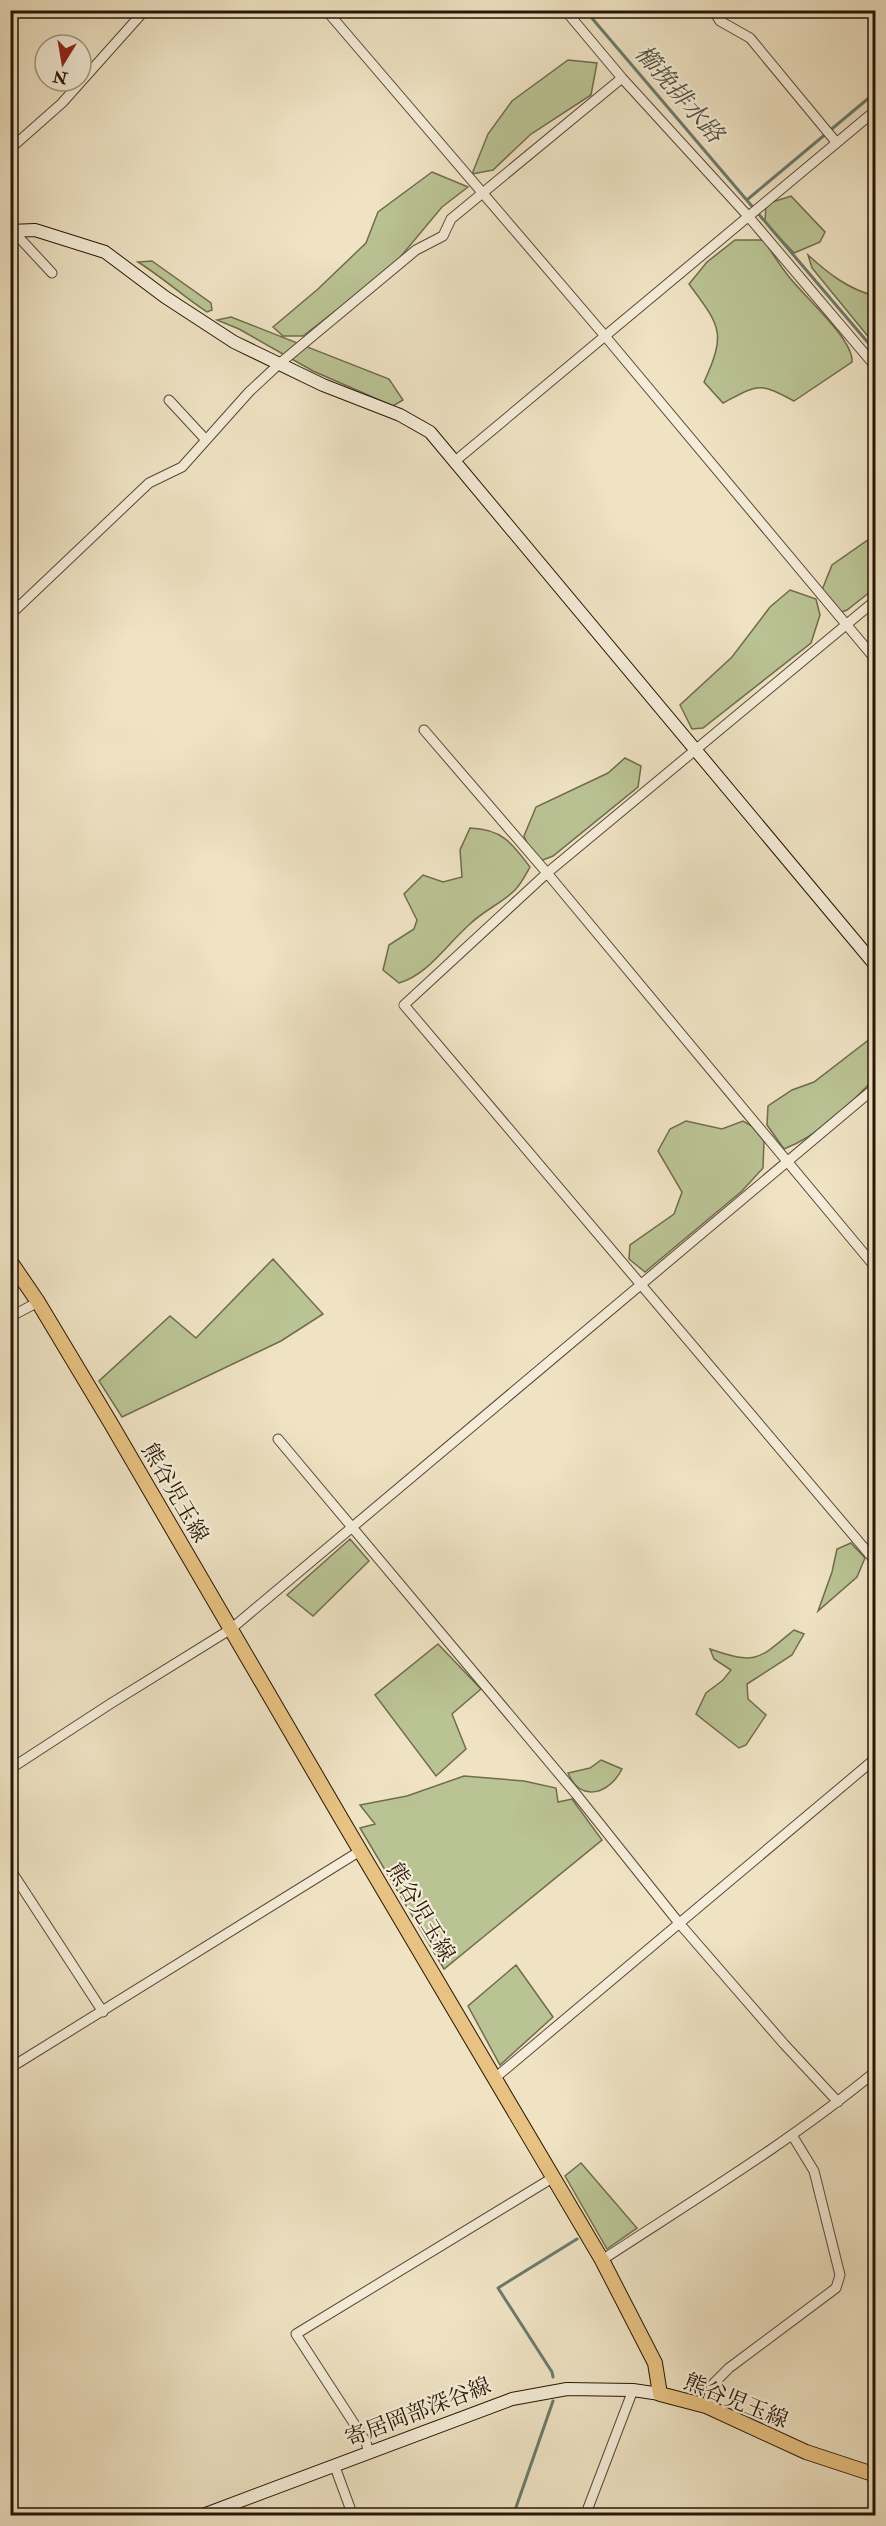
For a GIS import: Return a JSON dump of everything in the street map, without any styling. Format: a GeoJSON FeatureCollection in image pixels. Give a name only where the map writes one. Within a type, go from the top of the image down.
{"type":"FeatureCollection","features":[{"type":"Feature","properties":{"kind":"main road","name":"熊谷児玉線"},"geometry":{"type":"LineString","coordinates":[[10,1261],[38,1302],[602,2260],[655,2363],[660,2394],[706,2406],[806,2452],[876,2475]]}},
{"type":"Feature","properties":{"kind":"street"},"geometry":{"type":"LineString","coordinates":[[10,149],[62,103],[145,10]]}},
{"type":"Feature","properties":{"kind":"street"},"geometry":{"type":"LineString","coordinates":[[326,10],[605,336],[876,660]]}},
{"type":"Feature","properties":{"kind":"street"},"geometry":{"type":"LineString","coordinates":[[565,10],[622,78],[748,216],[876,366]]}},
{"type":"Feature","properties":{"kind":"street"},"geometry":{"type":"LineString","coordinates":[[713,10],[720,21],[750,38],[836,142]]}},
{"type":"Feature","properties":{"kind":"street"},"geometry":{"type":"LineString","coordinates":[[10,615],[149,483],[182,466],[249,392],[279,364],[416,250],[444,236],[451,219],[622,78]]}},
{"type":"Feature","properties":{"kind":"street"},"geometry":{"type":"LineString","coordinates":[[454,462],[876,110]]}},
{"type":"Feature","properties":{"kind":"street"},"geometry":{"type":"LineString","coordinates":[[12,231],[35,230],[105,252],[209,327],[279,364],[361,402],[420,425],[440,443],[876,966]]}},
{"type":"Feature","properties":{"kind":"street"},"geometry":{"type":"LineString","coordinates":[[12,231],[52,273]]}},
{"type":"Feature","properties":{"kind":"street"},"geometry":{"type":"LineString","coordinates":[[169,400],[206,440]]}},
{"type":"Feature","properties":{"kind":"street"},"geometry":{"type":"LineString","coordinates":[[876,600],[547,873],[404,1005],[876,1562]]}},
{"type":"Feature","properties":{"kind":"street"},"geometry":{"type":"LineString","coordinates":[[424,730],[547,873],[876,1268]]}},
{"type":"Feature","properties":{"kind":"street"},"geometry":{"type":"LineString","coordinates":[[10,1769],[231,1629],[876,1087]]}},
{"type":"Feature","properties":{"kind":"street"},"geometry":{"type":"LineString","coordinates":[[10,1317],[38,1302]]}},
{"type":"Feature","properties":{"kind":"street"},"geometry":{"type":"LineString","coordinates":[[278,1439],[576,1794],[680,1923],[784,2044],[838,2102]]}},
{"type":"Feature","properties":{"kind":"street"},"geometry":{"type":"LineString","coordinates":[[495,2078],[876,1758]]}},
{"type":"Feature","properties":{"kind":"street"},"geometry":{"type":"LineString","coordinates":[[10,2068],[360,1851]]}},
{"type":"Feature","properties":{"kind":"street"},"geometry":{"type":"LineString","coordinates":[[10,1869],[103,2012]]}},
{"type":"Feature","properties":{"kind":"street"},"geometry":{"type":"LineString","coordinates":[[602,2260],[792,2135],[876,2071]]}},
{"type":"Feature","properties":{"kind":"street"},"geometry":{"type":"LineString","coordinates":[[706,2406],[713,2384],[729,2368],[836,2288],[840,2275],[814,2171],[792,2135]]}},
{"type":"Feature","properties":{"kind":"street"},"geometry":{"type":"LineString","coordinates":[[369,2453],[366,2442],[296,2334],[554,2177]]}},
{"type":"Feature","properties":{"kind":"street","name":"寄居岡部深谷線"},"geometry":{"type":"LineString","coordinates":[[200,2516],[512,2399],[567,2389],[633,2390],[660,2394]]}},
{"type":"Feature","properties":{"kind":"street"},"geometry":{"type":"LineString","coordinates":[[585,2516],[633,2390]]}},
{"type":"Feature","properties":{"kind":"street"},"geometry":{"type":"LineString","coordinates":[[335,2466],[353,2516]]}},
{"type":"Feature","properties":{"kind":"green space"},"geometry":{"type":"Polygon","coordinates":[[[568,60],[597,63],[591,95],[531,134],[493,170],[472,174],[488,134],[512,101],[568,60]]]}},
{"type":"Feature","properties":{"kind":"green space"},"geometry":{"type":"Polygon","coordinates":[[[432,172],[468,187],[442,207],[392,267],[303,336],[283,336],[273,327],[318,289],[366,243],[378,212],[432,172]]]}},
{"type":"Feature","properties":{"kind":"green space"},"geometry":{"type":"Polygon","coordinates":[[[791,196],[825,232],[820,242],[794,253],[765,222],[766,204],[791,196]]]}},
{"type":"Feature","properties":{"kind":"green space"},"geometry":{"type":"Polygon","coordinates":[[[735,240],[764,240],[779,264],[837,331],[851,353],[852,362],[794,401],[765,388],[758,388],[744,392],[723,403],[704,382],[716,352],[717,330],[708,310],[689,284],[707,262],[735,240]]]}},
{"type":"Feature","properties":{"kind":"green space"},"geometry":{"type":"Polygon","coordinates":[[[808,255],[839,280],[875,296],[875,345],[812,268],[808,255]]]}},
{"type":"Feature","properties":{"kind":"green space"},"geometry":{"type":"Polygon","coordinates":[[[152,261],[211,303],[212,310],[207,312],[138,262],[152,261]]]}},
{"type":"Feature","properties":{"kind":"green space"},"geometry":{"type":"Polygon","coordinates":[[[231,317],[389,379],[403,400],[393,406],[313,371],[239,329],[217,320],[231,317]]]}},
{"type":"Feature","properties":{"kind":"green space"},"geometry":{"type":"Polygon","coordinates":[[[875,535],[875,588],[847,610],[836,614],[822,590],[832,565],[875,535]]]}},
{"type":"Feature","properties":{"kind":"green space"},"geometry":{"type":"Polygon","coordinates":[[[790,590],[816,599],[820,615],[811,643],[703,728],[692,729],[680,705],[732,657],[770,607],[790,590]]]}},
{"type":"Feature","properties":{"kind":"green space"},"geometry":{"type":"Polygon","coordinates":[[[625,758],[641,766],[638,787],[553,856],[543,860],[533,857],[524,836],[536,807],[608,773],[625,758]]]}},
{"type":"Feature","properties":{"kind":"green space"},"geometry":{"type":"Polygon","coordinates":[[[470,828],[498,834],[512,844],[530,867],[510,895],[475,919],[428,966],[399,983],[383,970],[389,945],[414,929],[417,920],[404,894],[423,875],[443,882],[462,877],[460,850],[470,828]]]}},
{"type":"Feature","properties":{"kind":"green space"},"geometry":{"type":"Polygon","coordinates":[[[875,1035],[875,1078],[822,1128],[784,1149],[767,1125],[768,1106],[792,1090],[814,1082],[875,1035]]]}},
{"type":"Feature","properties":{"kind":"green space"},"geometry":{"type":"Polygon","coordinates":[[[686,1121],[722,1129],[743,1121],[757,1129],[764,1140],[763,1168],[742,1191],[645,1272],[629,1259],[630,1245],[674,1214],[682,1192],[658,1151],[670,1129],[686,1121]]]}},
{"type":"Feature","properties":{"kind":"green space"},"geometry":{"type":"Polygon","coordinates":[[[273,1259],[323,1314],[281,1341],[122,1417],[99,1381],[170,1316],[196,1338],[273,1259]]]}},
{"type":"Feature","properties":{"kind":"green space"},"geometry":{"type":"Polygon","coordinates":[[[350,1539],[369,1561],[313,1616],[287,1595],[350,1539]]]}},
{"type":"Feature","properties":{"kind":"green space"},"geometry":{"type":"Polygon","coordinates":[[[851,1543],[865,1558],[857,1577],[818,1611],[832,1572],[837,1549],[851,1543]]]}},
{"type":"Feature","properties":{"kind":"green space"},"geometry":{"type":"Polygon","coordinates":[[[794,1630],[804,1634],[792,1655],[747,1684],[748,1699],[766,1715],[746,1745],[739,1748],[696,1714],[706,1693],[723,1680],[731,1670],[714,1659],[710,1649],[737,1657],[756,1657],[772,1648],[794,1630]]]}},
{"type":"Feature","properties":{"kind":"green space"},"geometry":{"type":"Polygon","coordinates":[[[438,1644],[481,1689],[452,1714],[466,1749],[436,1776],[375,1695],[438,1644]]]}},
{"type":"Feature","properties":{"kind":"green space"},"geometry":{"type":"Polygon","coordinates":[[[601,1760],[622,1769],[617,1777],[603,1789],[595,1792],[580,1789],[568,1773],[590,1768],[601,1760]]]}},
{"type":"Feature","properties":{"kind":"green space"},"geometry":{"type":"Polygon","coordinates":[[[464,1776],[524,1781],[556,1788],[558,1802],[572,1799],[602,1840],[444,1969],[360,1828],[375,1824],[360,1805],[407,1796],[464,1776]]]}},
{"type":"Feature","properties":{"kind":"green space"},"geometry":{"type":"Polygon","coordinates":[[[516,1965],[553,2017],[500,2065],[468,2006],[516,1965]]]}},
{"type":"Feature","properties":{"kind":"green space"},"geometry":{"type":"Polygon","coordinates":[[[581,2163],[637,2228],[607,2249],[565,2176],[581,2163]]]}},
{"type":"Feature","properties":{"kind":"waterway","name":"櫛挽排水路"},"geometry":{"type":"LineString","coordinates":[[585,10],[876,352]]}},
{"type":"Feature","properties":{"kind":"waterway"},"geometry":{"type":"LineString","coordinates":[[748,199],[876,92]]}},
{"type":"Feature","properties":{"kind":"waterway"},"geometry":{"type":"LineString","coordinates":[[553,2377],[498,2288],[577,2239]]}},
{"type":"Feature","properties":{"kind":"waterway"},"geometry":{"type":"LineString","coordinates":[[513,2516],[553,2401]]}}]}
